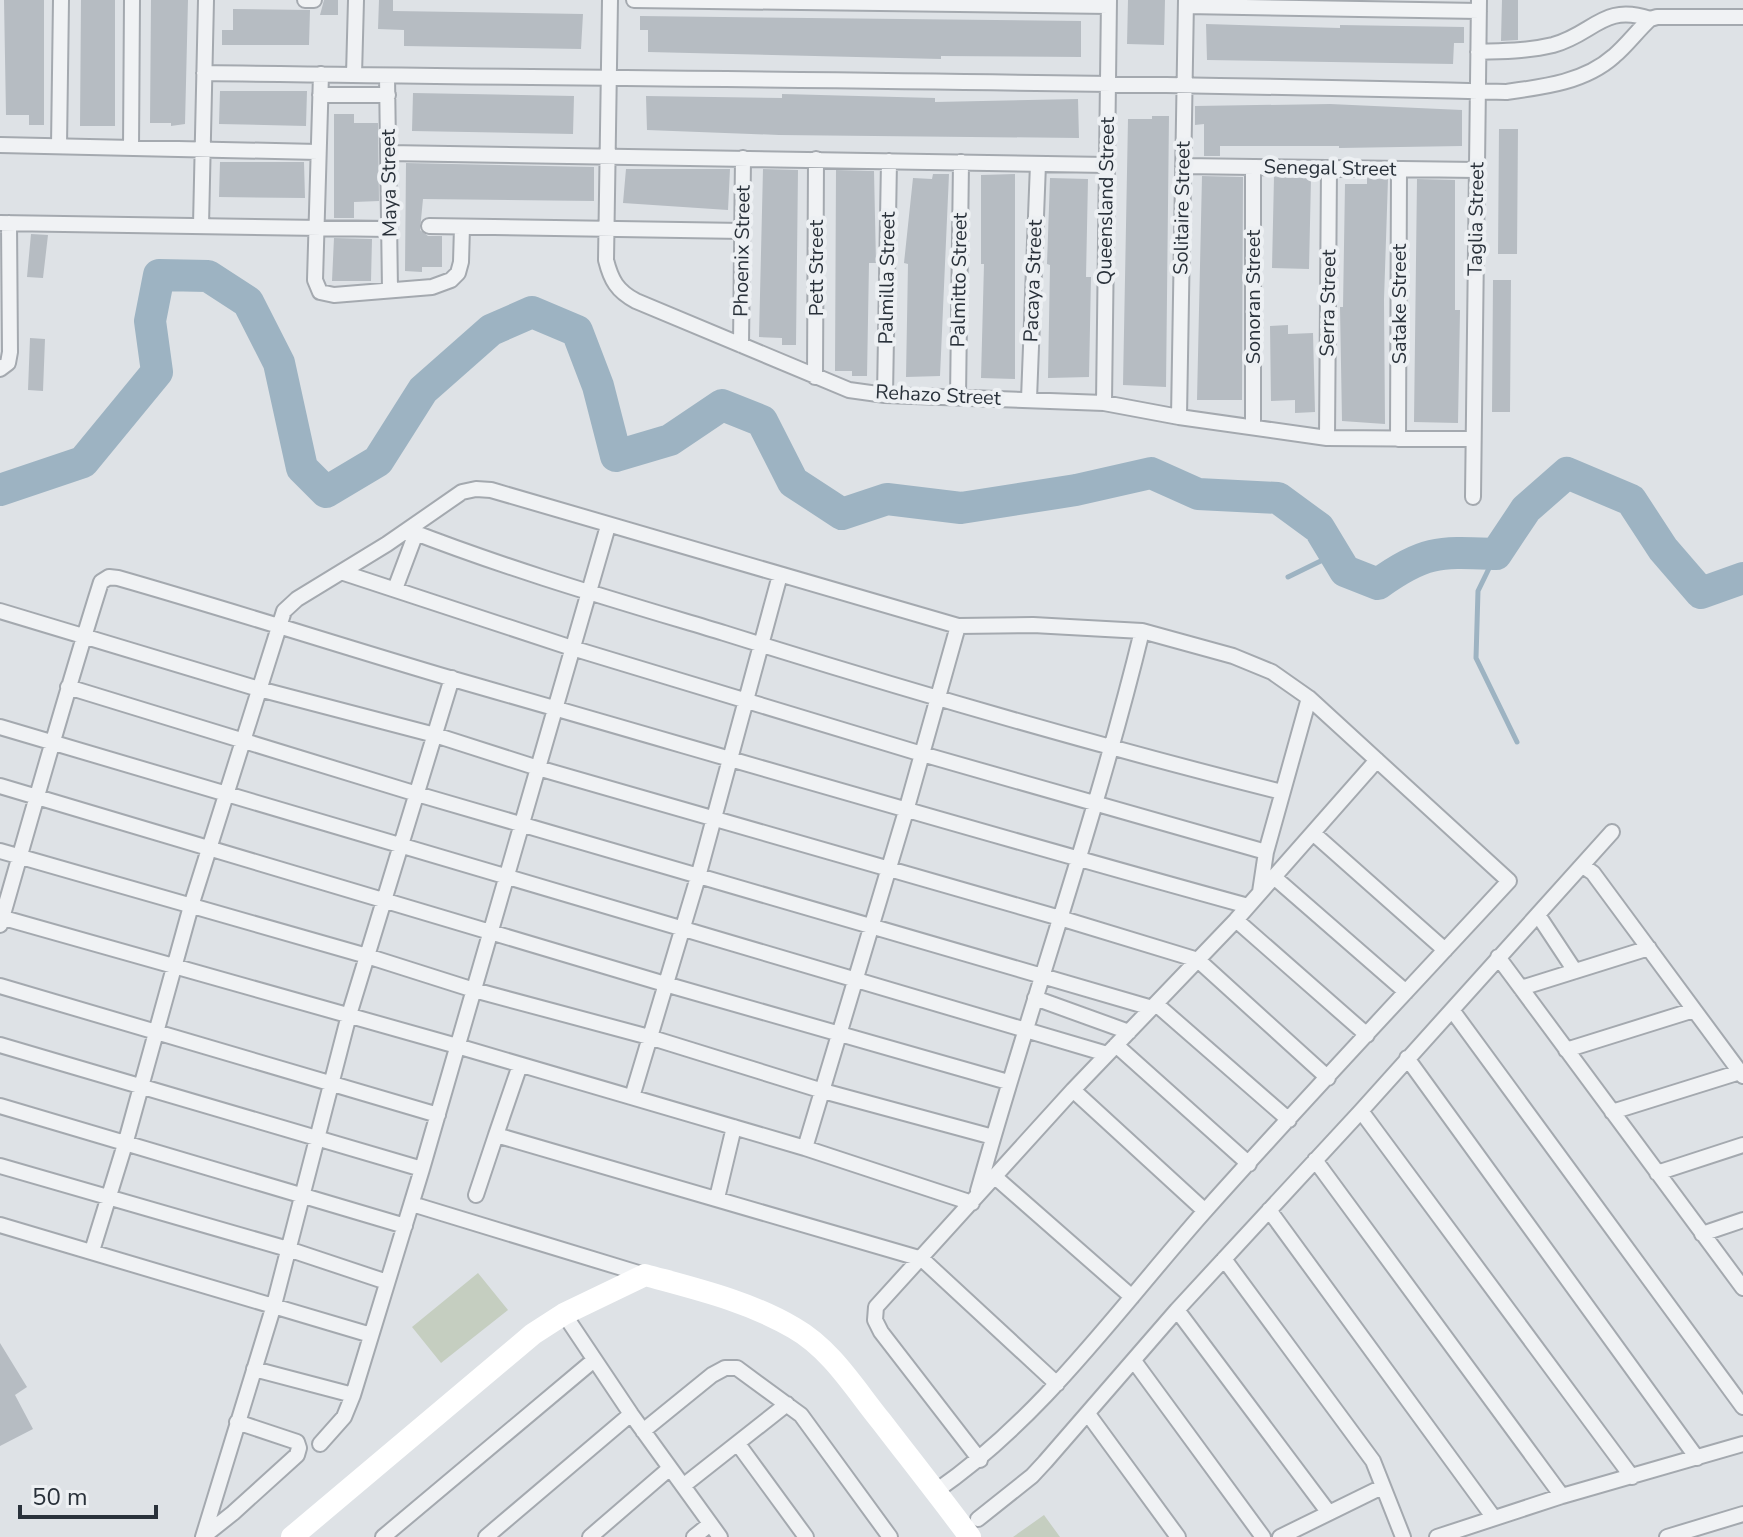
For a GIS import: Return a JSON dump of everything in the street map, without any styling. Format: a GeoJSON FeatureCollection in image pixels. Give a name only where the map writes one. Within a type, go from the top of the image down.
{"type":"FeatureCollection","features":[{"type":"Feature","properties":{"kind":"street"},"geometry":{"type":"LineString","coordinates":[[59,146],[61,0]]}},
{"type":"Feature","properties":{"kind":"street"},"geometry":{"type":"LineString","coordinates":[[131,148],[132,0]]}},
{"type":"Feature","properties":{"kind":"street"},"geometry":{"type":"LineString","coordinates":[[201,225],[206,0]]}},
{"type":"Feature","properties":{"kind":"street"},"geometry":{"type":"LineString","coordinates":[[305,0],[314,0]]}},
{"type":"Feature","properties":{"kind":"street"},"geometry":{"type":"LineString","coordinates":[[354,75],[356,0]]}},
{"type":"Feature","properties":{"kind":"street","name":"Rehazo Street"},"geometry":{"type":"LineString","coordinates":[[610,0],[605,229],[609,273],[624,295],[849,390],[885,395],[1104,403],[1327,438],[1472,439]]}},
{"type":"Feature","properties":{"kind":"street"},"geometry":{"type":"LineString","coordinates":[[634,0],[1109,3]]}},
{"type":"Feature","properties":{"kind":"street","name":"Queensland Street"},"geometry":{"type":"LineString","coordinates":[[1104,403],[1109,3]]}},
{"type":"Feature","properties":{"kind":"street"},"geometry":{"type":"LineString","coordinates":[[1186,3],[1479,6]]}},
{"type":"Feature","properties":{"kind":"street","name":"Solitaire Street"},"geometry":{"type":"LineString","coordinates":[[1179,417],[1186,3]]}},
{"type":"Feature","properties":{"kind":"street","name":"Taglia Street"},"geometry":{"type":"LineString","coordinates":[[1473,497],[1479,6]]}},
{"type":"Feature","properties":{"kind":"street"},"geometry":{"type":"LineString","coordinates":[[1478,52],[1521,51],[1551,46],[1610,15],[1622,13],[1650,19],[1676,15],[1743,17]]}},
{"type":"Feature","properties":{"kind":"street"},"geometry":{"type":"LineString","coordinates":[[204,73],[608,80],[1108,82],[1506,92],[1538,88],[1596,71],[1650,19]]}},
{"type":"Feature","properties":{"kind":"street"},"geometry":{"type":"LineString","coordinates":[[321,74],[315,280],[320,292],[327,295],[432,287],[451,280],[458,273],[461,262],[462,227]]}},
{"type":"Feature","properties":{"kind":"street","name":"Maya Street"},"geometry":{"type":"LineString","coordinates":[[387,76],[390,290]]}},
{"type":"Feature","properties":{"kind":"street"},"geometry":{"type":"LineString","coordinates":[[320,95],[388,95]]}},
{"type":"Feature","properties":{"kind":"street"},"geometry":{"type":"LineString","coordinates":[[0,145],[318,152]]}},
{"type":"Feature","properties":{"kind":"street"},"geometry":{"type":"LineString","coordinates":[[388,153],[1107,165]]}},
{"type":"Feature","properties":{"kind":"street","name":"Phoenix Street"},"geometry":{"type":"LineString","coordinates":[[741,345],[743,158]]}},
{"type":"Feature","properties":{"kind":"street","name":"Pett Street"},"geometry":{"type":"LineString","coordinates":[[815,377],[816,159]]}},
{"type":"Feature","properties":{"kind":"street","name":"Palmilla Street"},"geometry":{"type":"LineString","coordinates":[[885,395],[889,161]]}},
{"type":"Feature","properties":{"kind":"street","name":"Palmitto Street"},"geometry":{"type":"LineString","coordinates":[[958,398],[961,162]]}},
{"type":"Feature","properties":{"kind":"street","name":"Pacaya Street"},"geometry":{"type":"LineString","coordinates":[[1029,399],[1038,164]]}},
{"type":"Feature","properties":{"kind":"street","name":"Senegal Street"},"geometry":{"type":"LineString","coordinates":[[1183,166],[1477,170]]}},
{"type":"Feature","properties":{"kind":"street","name":"Sonoran Street"},"geometry":{"type":"LineString","coordinates":[[1253,167],[1253,426]]}},
{"type":"Feature","properties":{"kind":"street","name":"Serra Street"},"geometry":{"type":"LineString","coordinates":[[1327,438],[1329,168]]}},
{"type":"Feature","properties":{"kind":"street","name":"Satake Street"},"geometry":{"type":"LineString","coordinates":[[1398,439],[1399,169]]}},
{"type":"Feature","properties":{"kind":"street"},"geometry":{"type":"LineString","coordinates":[[0,369],[10,358],[4,294],[4,223],[389,229]]}},
{"type":"Feature","properties":{"kind":"street"},"geometry":{"type":"LineString","coordinates":[[429,226],[743,231]]}},
{"type":"Feature","properties":{"kind":"street"},"geometry":{"type":"LineString","coordinates":[[92,1251],[142,1086],[191,906],[284,611],[297,599],[412,532],[462,492],[491,490],[958,626],[1033,625],[1142,631],[1233,656],[1272,672],[1309,698],[1509,881],[1205,1211],[1057,1384],[980,1460],[936,1491]]}},
{"type":"Feature","properties":{"kind":"street"},"geometry":{"type":"LineString","coordinates":[[320,1444],[344,1417],[353,1395],[412,1204],[608,526]]}},
{"type":"Feature","properties":{"kind":"street"},"geometry":{"type":"LineString","coordinates":[[395,589],[412,532]]}},
{"type":"Feature","properties":{"kind":"street"},"geometry":{"type":"LineString","coordinates":[[412,532],[589,592],[938,700],[1282,792]]}},
{"type":"Feature","properties":{"kind":"street"},"geometry":{"type":"LineString","coordinates":[[341,572],[572,648],[922,754],[1266,852]]}},
{"type":"Feature","properties":{"kind":"street"},"geometry":{"type":"LineString","coordinates":[[632,1097],[698,877],[780,575]]}},
{"type":"Feature","properties":{"kind":"street"},"geometry":{"type":"LineString","coordinates":[[974,1200],[457,1046],[1,920],[51,742],[101,582],[109,577],[118,578],[906,811],[1248,906]]}},
{"type":"Feature","properties":{"kind":"street"},"geometry":{"type":"LineString","coordinates":[[0,611],[259,689],[435,735],[538,768],[1198,960],[1328,1078]]}},
{"type":"Feature","properties":{"kind":"street"},"geometry":{"type":"LineString","coordinates":[[805,1148],[889,870],[958,626]]}},
{"type":"Feature","properties":{"kind":"street"},"geometry":{"type":"LineString","coordinates":[[974,1200],[1060,918],[1142,631]]}},
{"type":"Feature","properties":{"kind":"street"},"geometry":{"type":"LineString","coordinates":[[204,1536],[274,1305],[349,1015],[452,678]]}},
{"type":"Feature","properties":{"kind":"street"},"geometry":{"type":"LineString","coordinates":[[68,687],[698,877],[1154,1006],[1289,1120]]}},
{"type":"Feature","properties":{"kind":"street"},"geometry":{"type":"LineString","coordinates":[[1260,892],[1266,852],[1309,698]]}},
{"type":"Feature","properties":{"kind":"street"},"geometry":{"type":"LineString","coordinates":[[0,727],[682,929],[1112,1050],[1249,1164]]}},
{"type":"Feature","properties":{"kind":"street"},"geometry":{"type":"LineString","coordinates":[[980,1460],[881,1332],[875,1320],[876,1307],[1073,1090],[1236,920],[1377,760]]}},
{"type":"Feature","properties":{"kind":"street"},"geometry":{"type":"LineString","coordinates":[[0,786],[208,850],[1008,1082]]}},
{"type":"Feature","properties":{"kind":"street"},"geometry":{"type":"LineString","coordinates":[[412,1204],[749,1306],[797,1330],[826,1353],[936,1491],[974,1528],[1032,1476],[1177,1310],[1612,832]]}},
{"type":"Feature","properties":{"kind":"street"},"geometry":{"type":"LineString","coordinates":[[1313,833],[1445,950]]}},
{"type":"Feature","properties":{"kind":"street"},"geometry":{"type":"LineString","coordinates":[[0,851],[367,956],[474,990],[649,1037],[823,1091],[993,1137]]}},
{"type":"Feature","properties":{"kind":"street"},"geometry":{"type":"LineString","coordinates":[[1583,866],[1593,873],[1742,1074],[1612,1112]]}},
{"type":"Feature","properties":{"kind":"street"},"geometry":{"type":"LineString","coordinates":[[1274,877],[1406,992]]}},
{"type":"Feature","properties":{"kind":"street"},"geometry":{"type":"LineString","coordinates":[[1538,915],[1575,971]]}},
{"type":"Feature","properties":{"kind":"street"},"geometry":{"type":"LineString","coordinates":[[1236,920],[1367,1035]]}},
{"type":"Feature","properties":{"kind":"street"},"geometry":{"type":"LineString","coordinates":[[1521,988],[1649,948]]}},
{"type":"Feature","properties":{"kind":"street"},"geometry":{"type":"LineString","coordinates":[[1498,957],[1743,1288]]}},
{"type":"Feature","properties":{"kind":"street"},"geometry":{"type":"LineString","coordinates":[[0,986],[331,1086],[438,1115]]}},
{"type":"Feature","properties":{"kind":"street"},"geometry":{"type":"LineString","coordinates":[[1035,998],[1129,1032]]}},
{"type":"Feature","properties":{"kind":"street"},"geometry":{"type":"LineString","coordinates":[[1452,1010],[1743,1407]]}},
{"type":"Feature","properties":{"kind":"street"},"geometry":{"type":"LineString","coordinates":[[1566,1050],[1694,1010]]}},
{"type":"Feature","properties":{"kind":"street"},"geometry":{"type":"LineString","coordinates":[[0,1045],[422,1169]]}},
{"type":"Feature","properties":{"kind":"street"},"geometry":{"type":"LineString","coordinates":[[1407,1058],[1697,1458]]}},
{"type":"Feature","properties":{"kind":"street"},"geometry":{"type":"LineString","coordinates":[[476,1195],[520,1065]]}},
{"type":"Feature","properties":{"kind":"street"},"geometry":{"type":"LineString","coordinates":[[1073,1090],[1205,1211]]}},
{"type":"Feature","properties":{"kind":"street"},"geometry":{"type":"LineString","coordinates":[[0,1106],[405,1226]]}},
{"type":"Feature","properties":{"kind":"street"},"geometry":{"type":"LineString","coordinates":[[1361,1111],[1632,1477]]}},
{"type":"Feature","properties":{"kind":"street"},"geometry":{"type":"LineString","coordinates":[[717,1198],[734,1127]]}},
{"type":"Feature","properties":{"kind":"street"},"geometry":{"type":"LineString","coordinates":[[496,1135],[922,1259],[1057,1384]]}},
{"type":"Feature","properties":{"kind":"street"},"geometry":{"type":"LineString","coordinates":[[1657,1173],[1743,1145]]}},
{"type":"Feature","properties":{"kind":"street"},"geometry":{"type":"LineString","coordinates":[[1315,1160],[1562,1496]]}},
{"type":"Feature","properties":{"kind":"street"},"geometry":{"type":"LineString","coordinates":[[0,1166],[288,1249],[387,1282]]}},
{"type":"Feature","properties":{"kind":"street"},"geometry":{"type":"LineString","coordinates":[[994,1176],[1132,1297]]}},
{"type":"Feature","properties":{"kind":"street"},"geometry":{"type":"LineString","coordinates":[[1269,1210],[1494,1518]]}},
{"type":"Feature","properties":{"kind":"street"},"geometry":{"type":"LineString","coordinates":[[1702,1234],[1743,1220]]}},
{"type":"Feature","properties":{"kind":"street"},"geometry":{"type":"LineString","coordinates":[[0,1225],[371,1335]]}},
{"type":"Feature","properties":{"kind":"street"},"geometry":{"type":"LineString","coordinates":[[1224,1259],[1373,1461],[1403,1537]]}},
{"type":"Feature","properties":{"kind":"street"},"geometry":{"type":"LineString","coordinates":[[292,1537],[533,1334],[564,1314],[645,1275]]}},
{"type":"Feature","properties":{"kind":"street"},"geometry":{"type":"LineString","coordinates":[[1177,1310],[1329,1513]]}},
{"type":"Feature","properties":{"kind":"street"},"geometry":{"type":"LineString","coordinates":[[564,1314],[631,1414],[720,1537]]}},
{"type":"Feature","properties":{"kind":"street"},"geometry":{"type":"LineString","coordinates":[[383,1537],[594,1360]]}},
{"type":"Feature","properties":{"kind":"street"},"geometry":{"type":"LineString","coordinates":[[1134,1361],[1263,1537]]}},
{"type":"Feature","properties":{"kind":"street"},"geometry":{"type":"LineString","coordinates":[[643,1431],[712,1375],[725,1368],[737,1368],[801,1415],[890,1537]]}},
{"type":"Feature","properties":{"kind":"street"},"geometry":{"type":"LineString","coordinates":[[254,1369],[353,1395]]}},
{"type":"Feature","properties":{"kind":"street"},"geometry":{"type":"LineString","coordinates":[[683,1486],[787,1404]]}},
{"type":"Feature","properties":{"kind":"street"},"geometry":{"type":"LineString","coordinates":[[486,1537],[631,1414]]}},
{"type":"Feature","properties":{"kind":"street"},"geometry":{"type":"LineString","coordinates":[[1088,1414],[1178,1537]]}},
{"type":"Feature","properties":{"kind":"street"},"geometry":{"type":"LineString","coordinates":[[204,1536],[297,1455],[297,1442],[237,1422]]}},
{"type":"Feature","properties":{"kind":"street"},"geometry":{"type":"LineString","coordinates":[[738,1444],[806,1537]]}},
{"type":"Feature","properties":{"kind":"street"},"geometry":{"type":"LineString","coordinates":[[1437,1537],[1562,1496],[1743,1444]]}},
{"type":"Feature","properties":{"kind":"street"},"geometry":{"type":"LineString","coordinates":[[590,1537],[670,1468]]}},
{"type":"Feature","properties":{"kind":"street"},"geometry":{"type":"LineString","coordinates":[[1280,1537],[1382,1487]]}},
{"type":"Feature","properties":{"kind":"street"},"geometry":{"type":"LineString","coordinates":[[1667,1537],[1743,1514]]}},
{"type":"Feature","properties":{"kind":"street"},"geometry":{"type":"LineString","coordinates":[[694,1537],[710,1524]]}},
{"type":"Feature","properties":{"kind":"green space"},"geometry":{"type":"Polygon","coordinates":[[[478,1273],[508,1310],[441,1363],[412,1327],[478,1273]]]}},
{"type":"Feature","properties":{"kind":"green space"},"geometry":{"type":"Polygon","coordinates":[[[1044,1515],[1060,1537],[1013,1537],[1044,1515]]]}},
{"type":"Feature","properties":{"kind":"building"},"geometry":{"type":"Polygon","coordinates":[[[4,0],[44,0],[44,125],[29,125],[29,115],[6,115],[4,0]]]}},
{"type":"Feature","properties":{"kind":"building"},"geometry":{"type":"Polygon","coordinates":[[[81,0],[115,0],[115,126],[80,126],[81,0]]]}},
{"type":"Feature","properties":{"kind":"building"},"geometry":{"type":"Polygon","coordinates":[[[151,0],[188,0],[185,124],[150,123],[151,0]]]}},
{"type":"Feature","properties":{"kind":"building"},"geometry":{"type":"Polygon","coordinates":[[[324,0],[338,0],[338,15],[320,15],[324,0]]]}},
{"type":"Feature","properties":{"kind":"building"},"geometry":{"type":"Polygon","coordinates":[[[379,0],[393,0],[393,11],[583,14],[581,49],[404,46],[404,30],[378,29],[379,0]]]}},
{"type":"Feature","properties":{"kind":"building"},"geometry":{"type":"Polygon","coordinates":[[[1128,0],[1165,0],[1164,45],[1127,44],[1128,0]]]}},
{"type":"Feature","properties":{"kind":"building"},"geometry":{"type":"Polygon","coordinates":[[[1502,0],[1518,0],[1518,40],[1501,41],[1502,0]]]}},
{"type":"Feature","properties":{"kind":"building"},"geometry":{"type":"Polygon","coordinates":[[[233,9],[310,10],[309,45],[222,45],[222,30],[233,30],[233,9]]]}},
{"type":"Feature","properties":{"kind":"building"},"geometry":{"type":"Polygon","coordinates":[[[640,16],[1081,21],[1081,57],[941,56],[941,59],[648,52],[648,30],[640,30],[640,16]]]}},
{"type":"Feature","properties":{"kind":"building"},"geometry":{"type":"Polygon","coordinates":[[[1206,24],[1340,28],[1340,25],[1464,27],[1464,43],[1454,43],[1453,64],[1207,60],[1206,24]]]}},
{"type":"Feature","properties":{"kind":"building"},"geometry":{"type":"Polygon","coordinates":[[[220,91],[307,91],[306,126],[219,124],[220,91]]]}},
{"type":"Feature","properties":{"kind":"building"},"geometry":{"type":"Polygon","coordinates":[[[413,93],[574,96],[573,134],[412,131],[413,93]]]}},
{"type":"Feature","properties":{"kind":"building"},"geometry":{"type":"Polygon","coordinates":[[[782,94],[935,98],[935,102],[1078,99],[1079,138],[779,135],[647,130],[646,96],[782,98],[782,94]]]}},
{"type":"Feature","properties":{"kind":"building"},"geometry":{"type":"Polygon","coordinates":[[[1330,104],[1462,110],[1462,146],[1220,146],[1220,156],[1204,156],[1204,124],[1195,125],[1195,106],[1330,104]]]}},
{"type":"Feature","properties":{"kind":"building"},"geometry":{"type":"Polygon","coordinates":[[[334,114],[354,114],[354,123],[378,123],[379,201],[354,202],[354,218],[334,218],[334,114]]]}},
{"type":"Feature","properties":{"kind":"building"},"geometry":{"type":"Polygon","coordinates":[[[1152,116],[1169,116],[1166,387],[1123,385],[1128,119],[1152,119],[1152,116]]]}},
{"type":"Feature","properties":{"kind":"building"},"geometry":{"type":"Polygon","coordinates":[[[1499,129],[1518,129],[1517,254],[1498,254],[1499,129]]]}},
{"type":"Feature","properties":{"kind":"building"},"geometry":{"type":"Polygon","coordinates":[[[220,162],[304,162],[305,198],[219,197],[220,162]]]}},
{"type":"Feature","properties":{"kind":"building"},"geometry":{"type":"Polygon","coordinates":[[[406,163],[594,167],[594,201],[423,199],[420,230],[428,236],[442,236],[442,267],[422,267],[422,272],[405,271],[406,163]]]}},
{"type":"Feature","properties":{"kind":"building"},"geometry":{"type":"Polygon","coordinates":[[[626,169],[730,169],[728,210],[623,203],[626,169]]]}},
{"type":"Feature","properties":{"kind":"building"},"geometry":{"type":"Polygon","coordinates":[[[763,169],[798,170],[796,345],[782,345],[782,338],[759,337],[763,169]]]}},
{"type":"Feature","properties":{"kind":"building"},"geometry":{"type":"Polygon","coordinates":[[[836,170],[874,171],[876,263],[869,263],[867,376],[852,376],[852,371],[835,371],[836,170]]]}},
{"type":"Feature","properties":{"kind":"building"},"geometry":{"type":"Polygon","coordinates":[[[933,174],[949,174],[940,376],[906,377],[908,264],[904,263],[913,178],[932,179],[933,174]]]}},
{"type":"Feature","properties":{"kind":"building"},"geometry":{"type":"Polygon","coordinates":[[[1015,174],[1015,379],[981,378],[984,264],[981,264],[981,175],[1015,174]]]}},
{"type":"Feature","properties":{"kind":"building"},"geometry":{"type":"Polygon","coordinates":[[[1202,176],[1243,177],[1242,400],[1197,400],[1202,176]]]}},
{"type":"Feature","properties":{"kind":"building"},"geometry":{"type":"Polygon","coordinates":[[[1274,177],[1311,178],[1309,269],[1272,268],[1274,177]]]}},
{"type":"Feature","properties":{"kind":"building"},"geometry":{"type":"Polygon","coordinates":[[[1050,178],[1088,179],[1086,277],[1091,277],[1089,377],[1048,378],[1050,178]]]}},
{"type":"Feature","properties":{"kind":"building"},"geometry":{"type":"Polygon","coordinates":[[[1367,178],[1388,179],[1384,300],[1385,424],[1342,421],[1340,307],[1343,307],[1345,184],[1367,184],[1367,178]]]}},
{"type":"Feature","properties":{"kind":"building"},"geometry":{"type":"Polygon","coordinates":[[[1417,179],[1455,180],[1455,310],[1460,310],[1458,423],[1414,422],[1417,179]]]}},
{"type":"Feature","properties":{"kind":"building"},"geometry":{"type":"Polygon","coordinates":[[[31,234],[48,235],[43,278],[27,277],[31,234]]]}},
{"type":"Feature","properties":{"kind":"building"},"geometry":{"type":"Polygon","coordinates":[[[334,238],[372,239],[371,281],[332,281],[334,238]]]}},
{"type":"Feature","properties":{"kind":"building"},"geometry":{"type":"Polygon","coordinates":[[[1493,280],[1511,280],[1510,412],[1492,412],[1493,280]]]}},
{"type":"Feature","properties":{"kind":"building"},"geometry":{"type":"Polygon","coordinates":[[[1288,325],[1288,334],[1313,333],[1315,412],[1295,413],[1295,400],[1271,401],[1270,326],[1288,325]]]}},
{"type":"Feature","properties":{"kind":"building"},"geometry":{"type":"Polygon","coordinates":[[[30,338],[45,339],[43,391],[28,390],[30,338]]]}},
{"type":"Feature","properties":{"kind":"building"},"geometry":{"type":"Polygon","coordinates":[[[0,1343],[27,1387],[15,1395],[33,1429],[0,1446],[0,1343]]]}},
{"type":"Feature","properties":{"kind":"waterway"},"geometry":{"type":"LineString","coordinates":[[0,490],[83,462],[157,372],[150,321],[159,275],[208,276],[248,302],[279,363],[302,468],[326,492],[378,461],[423,390],[491,330],[532,312],[577,331],[598,386],[616,456],[670,440],[722,405],[762,421],[793,482],[842,514],[887,499],[961,508],[1076,490],[1151,473],[1198,494],[1278,498],[1319,528],[1345,571],[1378,584],[1421,559],[1446,554],[1496,554],[1526,509],[1567,473],[1631,500],[1663,549],[1701,593],[1743,578]]}},
{"type":"Feature","properties":{"kind":"waterway"},"geometry":{"type":"LineString","coordinates":[[1288,577],[1335,554]]}},
{"type":"Feature","properties":{"kind":"waterway"},"geometry":{"type":"LineString","coordinates":[[1496,554],[1478,591],[1476,658],[1517,742]]}}]}
